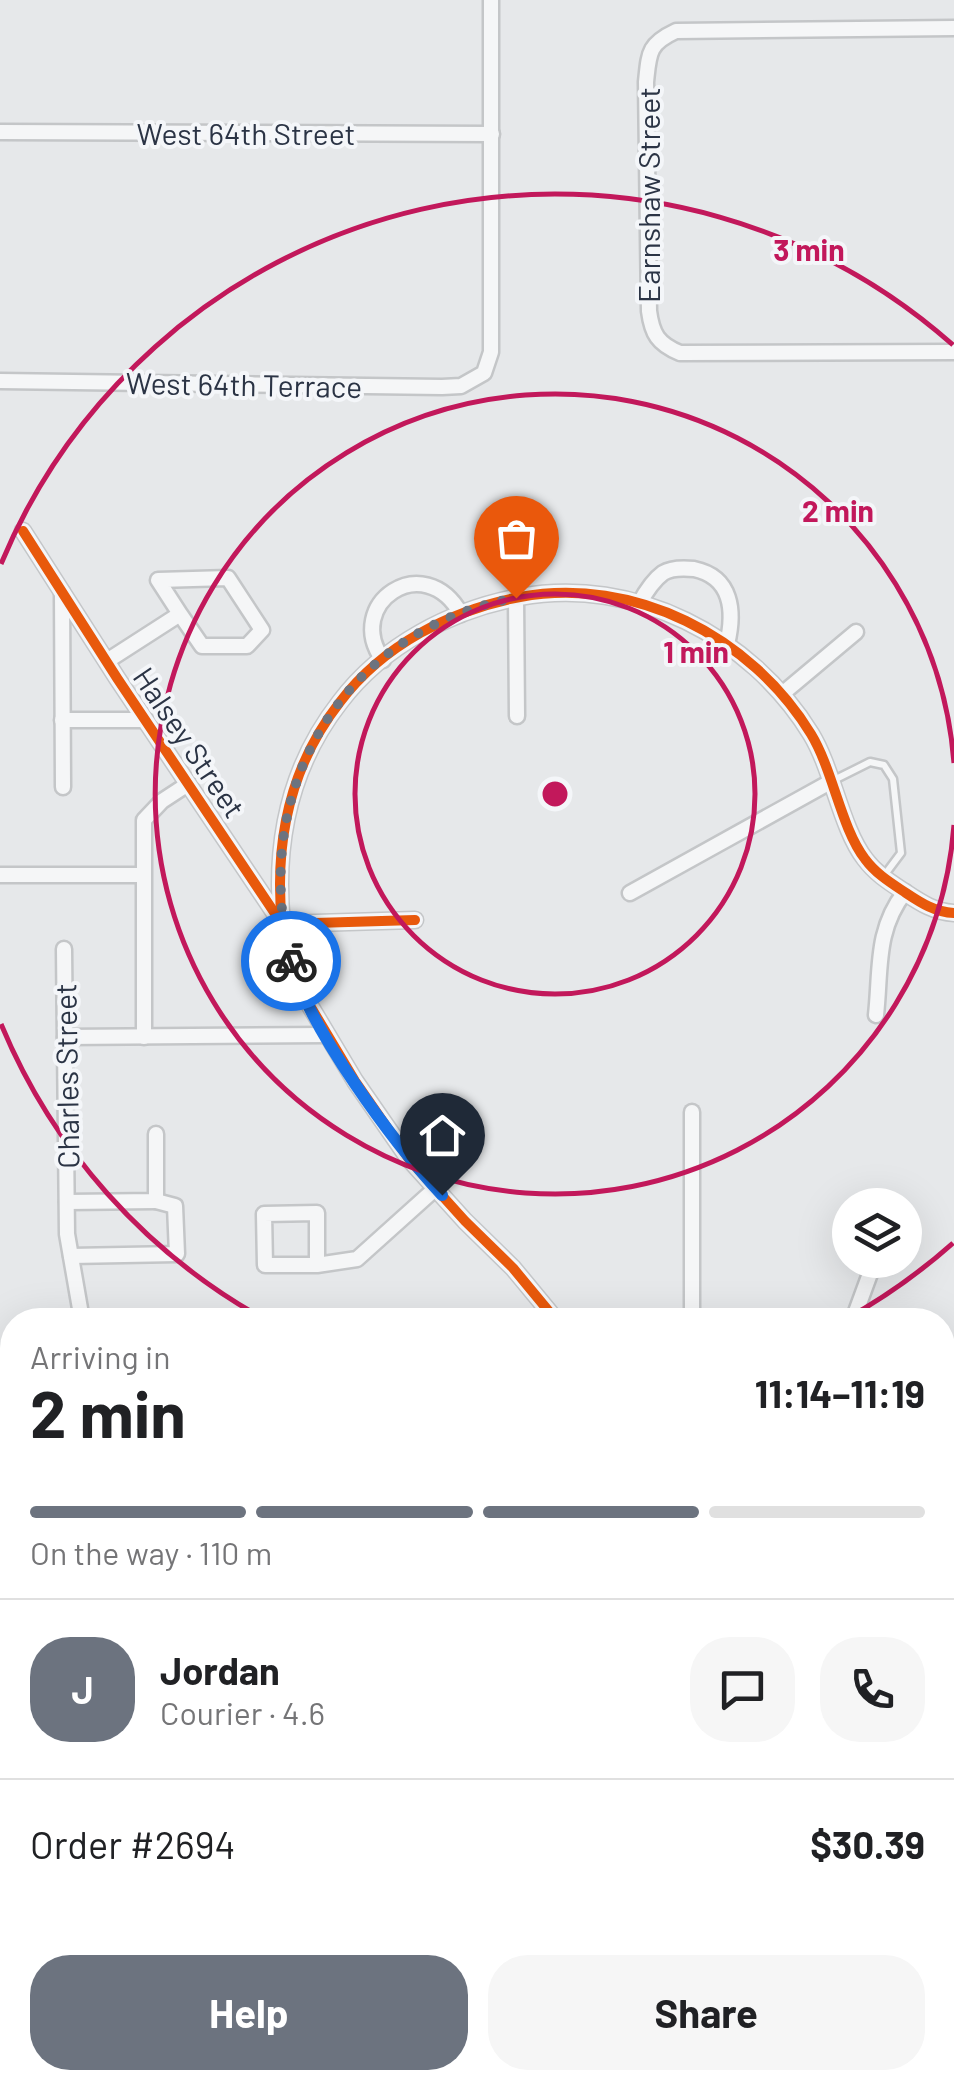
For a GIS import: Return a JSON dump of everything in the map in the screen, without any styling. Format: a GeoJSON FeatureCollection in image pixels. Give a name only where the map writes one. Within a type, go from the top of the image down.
{"type":"FeatureCollection","features":[{"type":"Feature","properties":{"kind":"street"},"geometry":{"type":"LineString","coordinates":[[491,0],[492,134]]}},
{"type":"Feature","properties":{"kind":"street","name":"Earnshaw Street"},"geometry":{"type":"LineString","coordinates":[[954,28],[676,31],[658,40],[649,54],[646,82],[648,312],[652,332],[665,347],[680,353],[954,352]]}},
{"type":"Feature","properties":{"kind":"street","name":"West 64th Street"},"geometry":{"type":"LineString","coordinates":[[0,132],[492,134]]}},
{"type":"Feature","properties":{"kind":"street","name":"West 64th Terrace"},"geometry":{"type":"LineString","coordinates":[[0,382],[461,386],[484,373],[492,352],[492,134]]}},
{"type":"Feature","properties":{"kind":"street","name":"Halsey Street"},"geometry":{"type":"LineString","coordinates":[[23,531],[282,924],[303,994],[398,1144],[546,1308]]}},
{"type":"Feature","properties":{"kind":"street"},"geometry":{"type":"LineString","coordinates":[[638,604],[651,584],[666,571],[686,568],[706,572],[721,582],[730,600],[732,624],[727,644]]}},
{"type":"Feature","properties":{"kind":"street"},"geometry":{"type":"LineString","coordinates":[[228,578],[262,630],[247,646],[202,646],[180,614],[158,580],[228,578]]}},
{"type":"Feature","properties":{"kind":"street"},"geometry":{"type":"LineString","coordinates":[[382,660],[372,636],[374,614],[388,594],[404,584],[431,584],[451,596],[461,614]]}},
{"type":"Feature","properties":{"kind":"street"},"geometry":{"type":"LineString","coordinates":[[62,591],[63,786]]}},
{"type":"Feature","properties":{"kind":"street"},"geometry":{"type":"LineString","coordinates":[[415,920],[282,924],[278,887],[284,822],[301,767],[342,698],[418,632],[493,602],[565,592],[605,595],[687,620],[727,644],[765,674],[810,732],[863,857],[882,878],[924,905],[954,914]]}},
{"type":"Feature","properties":{"kind":"street"},"geometry":{"type":"LineString","coordinates":[[516,598],[517,716]]}},
{"type":"Feature","properties":{"kind":"street","name":"Halsey Street"},"geometry":{"type":"LineString","coordinates":[[107,660],[180,614]]}},
{"type":"Feature","properties":{"kind":"street"},"geometry":{"type":"LineString","coordinates":[[782,694],[856,632]]}},
{"type":"Feature","properties":{"kind":"street"},"geometry":{"type":"LineString","coordinates":[[62,720],[145,720]]}},
{"type":"Feature","properties":{"kind":"street"},"geometry":{"type":"LineString","coordinates":[[630,893],[832,781]]}},
{"type":"Feature","properties":{"kind":"street"},"geometry":{"type":"LineString","coordinates":[[144,1037],[144,820],[188,784]]}},
{"type":"Feature","properties":{"kind":"street"},"geometry":{"type":"LineString","coordinates":[[0,875],[142,875]]}},
{"type":"Feature","properties":{"kind":"street"},"geometry":{"type":"LineString","coordinates":[[876,1015],[878,957],[884,929],[906,892]]}},
{"type":"Feature","properties":{"kind":"street","name":"Charles Street"},"geometry":{"type":"LineString","coordinates":[[64,949],[67,1202],[80,1308]]}},
{"type":"Feature","properties":{"kind":"street"},"geometry":{"type":"LineString","coordinates":[[65,1037],[326,1035]]}},
{"type":"Feature","properties":{"kind":"street"},"geometry":{"type":"LineString","coordinates":[[692,1112],[692,1308]]}},
{"type":"Feature","properties":{"kind":"street"},"geometry":{"type":"LineString","coordinates":[[71,1256],[176,1254],[175,1206],[156,1201],[156,1134]]}},
{"type":"Feature","properties":{"kind":"street"},"geometry":{"type":"LineString","coordinates":[[318,1265],[317,1214],[264,1214],[265,1265],[318,1265],[358,1259],[436,1188]]}},
{"type":"Feature","properties":{"kind":"street","name":"Charles Street"},"geometry":{"type":"LineString","coordinates":[[67,1202],[156,1201]]}},
{"type":"Feature","properties":{"kind":"street"},"geometry":{"type":"LineString","coordinates":[[857,1308],[868,1278]]}},
{"type":"Feature","properties":{"kind":"lane"},"geometry":{"type":"LineString","coordinates":[[832,781],[870,762],[884,766],[893,779],[901,853],[882,878]]}},
{"type":"Feature","properties":{"kind":"cycle path"},"geometry":{"type":"LineString","coordinates":[[23,531],[282,924],[303,994],[355,1081],[409,1159],[546,1308]]}},
{"type":"Feature","properties":{"kind":"cycle path"},"geometry":{"type":"LineString","coordinates":[[415,920],[282,924],[284,835],[289,807],[309,752],[357,682],[420,633],[494,603],[563,593],[605,596],[646,605],[723,642],[756,668],[786,699],[811,734],[850,831],[869,864],[923,903],[954,913]]}},
{"type":"Feature","properties":{"kind":"way so far"},"geometry":{"type":"LineString","coordinates":[[291,961],[278,887],[284,822],[301,767],[320,730],[342,698],[408,639],[429,626],[493,602],[516,598]]}},
{"type":"Feature","properties":{"kind":"route"},"geometry":{"type":"LineString","coordinates":[[291,961],[303,994],[355,1081],[410,1159],[442,1195]]}}]}
